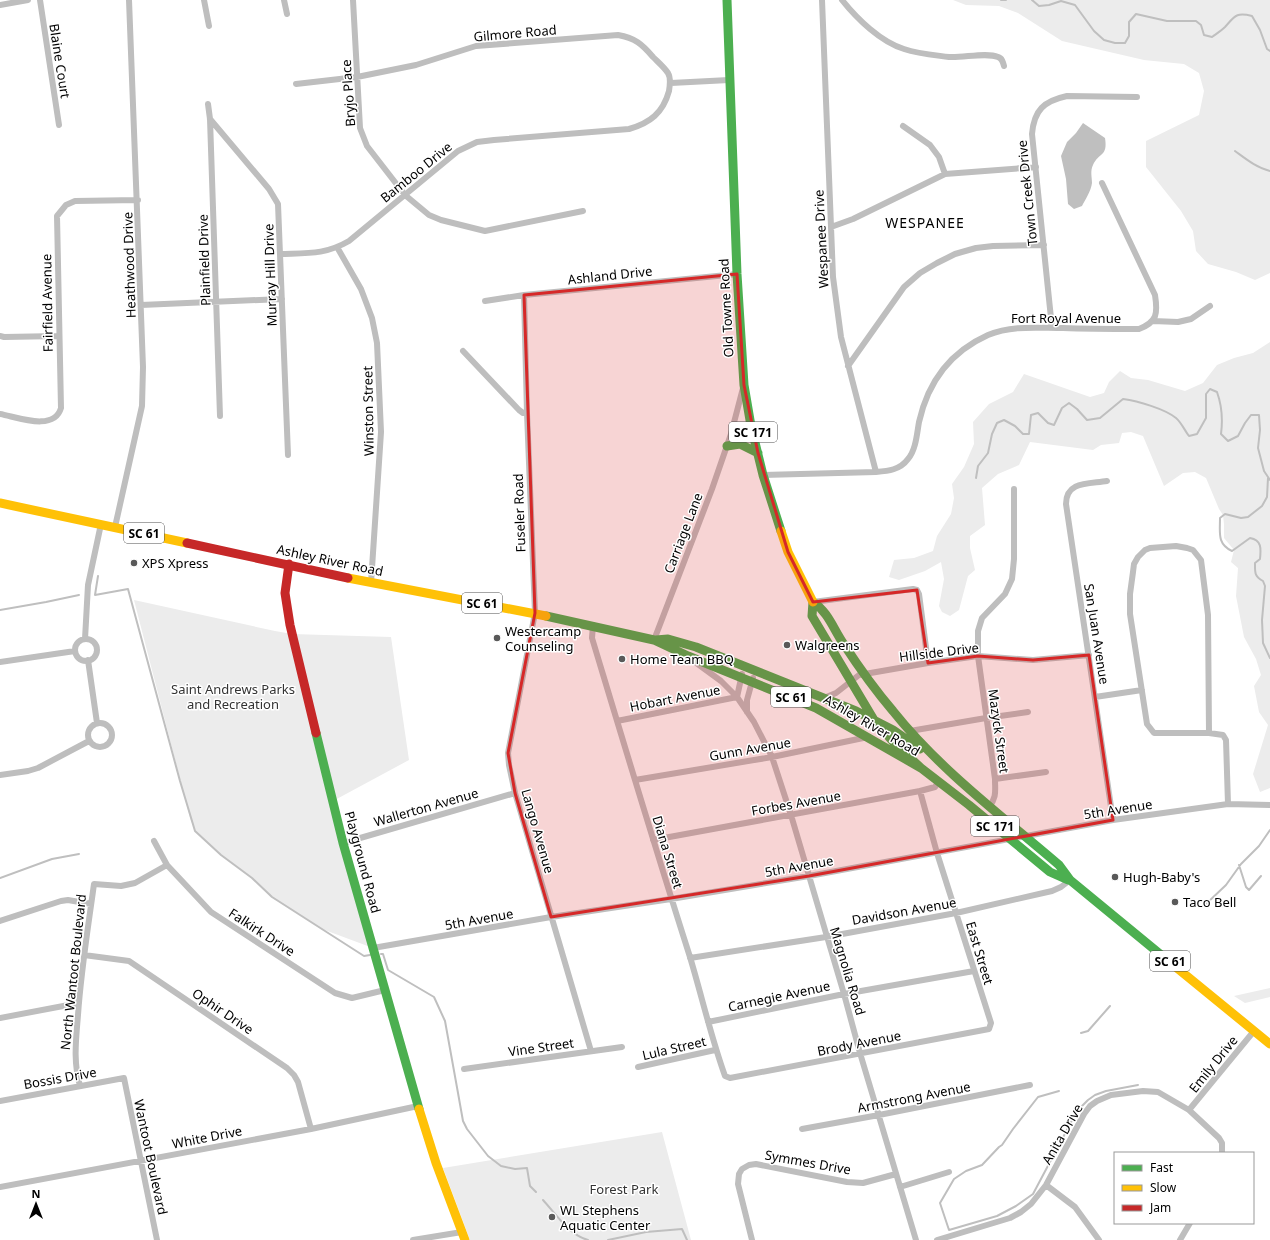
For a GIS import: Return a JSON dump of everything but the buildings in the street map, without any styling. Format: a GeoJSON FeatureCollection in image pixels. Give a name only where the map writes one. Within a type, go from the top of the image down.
{"type":"FeatureCollection","features":[{"type":"Feature","properties":{"kind":"main road","name":"Old Towne Road"},"geometry":{"type":"LineString","coordinates":[[727,0],[737,274],[744,385],[751,426],[763,475],[778,523],[788,552],[813,602]]}},
{"type":"Feature","properties":{"kind":"main road"},"geometry":{"type":"LineString","coordinates":[[727,446],[735,443],[743,444],[758,453]]}},
{"type":"Feature","properties":{"kind":"main road","name":"Ashley River Road"},"geometry":{"type":"LineString","coordinates":[[0,503],[289,564],[371,583],[535,612],[654,640],[688,656],[816,708],[922,768]]}},
{"type":"Feature","properties":{"kind":"main road","name":"Playground Road"},"geometry":{"type":"LineString","coordinates":[[289,564],[285,593],[290,625],[343,843],[418,1106],[436,1163],[463,1236]]}},
{"type":"Feature","properties":{"kind":"main road","name":"SC 171"},"geometry":{"type":"LineString","coordinates":[[813,602],[822,608],[842,642],[864,674],[934,758],[1059,865],[1070,880],[1050,872],[897,746],[874,720],[812,616],[813,602]]}},
{"type":"Feature","properties":{"kind":"main road","name":"Ashley River Road"},"geometry":{"type":"LineString","coordinates":[[654,640],[668,639],[696,647],[856,711],[894,730],[934,758]]}},
{"type":"Feature","properties":{"kind":"main road","name":"SC 61"},"geometry":{"type":"LineString","coordinates":[[1070,880],[1270,1044]]}},
{"type":"Feature","properties":{"kind":"street"},"geometry":{"type":"LineString","coordinates":[[0,5],[28,0]]}},
{"type":"Feature","properties":{"kind":"street","name":"Blaine Court"},"geometry":{"type":"LineString","coordinates":[[40,0],[59,125]]}},
{"type":"Feature","properties":{"kind":"street","name":"Heathwood Drive"},"geometry":{"type":"LineString","coordinates":[[115,527],[142,406],[143,367],[138,200],[129,0]]}},
{"type":"Feature","properties":{"kind":"street"},"geometry":{"type":"LineString","coordinates":[[204,0],[209,26]]}},
{"type":"Feature","properties":{"kind":"street"},"geometry":{"type":"LineString","coordinates":[[284,0],[287,14]]}},
{"type":"Feature","properties":{"kind":"street","name":"Bryjo Place"},"geometry":{"type":"LineString","coordinates":[[353,0],[360,128],[363,138],[372,153],[405,195],[429,215],[435,218],[484,231],[583,211]]}},
{"type":"Feature","properties":{"kind":"street","name":"Wespanee Drive"},"geometry":{"type":"LineString","coordinates":[[822,0],[833,277],[841,337],[876,472]]}},
{"type":"Feature","properties":{"kind":"street"},"geometry":{"type":"LineString","coordinates":[[842,0],[853,14],[881,37],[903,49],[929,55],[960,58],[987,55],[998,57],[1002,60],[1004,66]]}},
{"type":"Feature","properties":{"kind":"street","name":"Gilmore Road"},"geometry":{"type":"LineString","coordinates":[[296,84],[416,66],[476,46],[618,35],[629,37],[642,44],[668,74],[671,83]]}},
{"type":"Feature","properties":{"kind":"street"},"geometry":{"type":"LineString","coordinates":[[671,83],[730,80]]}},
{"type":"Feature","properties":{"kind":"street","name":"Bamboo Drive"},"geometry":{"type":"LineString","coordinates":[[280,254],[320,252],[338,247],[349,241],[458,151],[477,142],[629,129],[641,126],[654,117],[661,109],[667,97],[671,83]]}},
{"type":"Feature","properties":{"kind":"street","name":"Town Creek Drive"},"geometry":{"type":"LineString","coordinates":[[1052,328],[1032,134],[1033,124],[1043,106],[1050,101],[1067,96],[1136,97]]}},
{"type":"Feature","properties":{"kind":"street","name":"Plainfield Drive"},"geometry":{"type":"LineString","coordinates":[[208,104],[210,119],[220,416]]}},
{"type":"Feature","properties":{"kind":"street","name":"Murray Hill Drive"},"geometry":{"type":"LineString","coordinates":[[210,119],[269,189],[278,204],[288,455]]}},
{"type":"Feature","properties":{"kind":"street"},"geometry":{"type":"LineString","coordinates":[[903,126],[930,145],[939,157],[946,174]]}},
{"type":"Feature","properties":{"kind":"street"},"geometry":{"type":"LineString","coordinates":[[831,227],[854,219],[946,174],[1036,167]]}},
{"type":"Feature","properties":{"kind":"street"},"geometry":{"type":"LineString","coordinates":[[1102,183],[1155,296],[1157,307],[1156,316],[1153,321],[1178,322],[1190,320],[1210,306]]}},
{"type":"Feature","properties":{"kind":"street","name":"Fairfield Avenue"},"geometry":{"type":"LineString","coordinates":[[0,414],[43,422],[50,420],[60,412],[57,216],[66,205],[75,201],[138,200]]}},
{"type":"Feature","properties":{"kind":"street"},"geometry":{"type":"LineString","coordinates":[[848,366],[904,287],[920,273],[931,266],[955,254],[976,248],[993,246],[1044,245]]}},
{"type":"Feature","properties":{"kind":"street","name":"Winston Street"},"geometry":{"type":"LineString","coordinates":[[338,247],[361,289],[372,318],[377,343],[381,432],[371,583]]}},
{"type":"Feature","properties":{"kind":"street","name":"Ashland Drive"},"geometry":{"type":"LineString","coordinates":[[485,301],[524,295],[737,274]]}},
{"type":"Feature","properties":{"kind":"street","name":"Fuseler Road"},"geometry":{"type":"LineString","coordinates":[[524,295],[535,612]]}},
{"type":"Feature","properties":{"kind":"street"},"geometry":{"type":"LineString","coordinates":[[141,305],[282,299]]}},
{"type":"Feature","properties":{"kind":"street","name":"Fort Royal Avenue"},"geometry":{"type":"LineString","coordinates":[[763,475],[876,472],[894,470],[903,465],[909,458],[913,448],[921,413],[929,391],[940,373],[953,357],[970,344],[1001,330],[1015,327],[1139,329],[1153,321]]}},
{"type":"Feature","properties":{"kind":"street"},"geometry":{"type":"LineString","coordinates":[[0,336],[59,336]]}},
{"type":"Feature","properties":{"kind":"street"},"geometry":{"type":"LineString","coordinates":[[463,351],[519,410],[523,413],[527,413]]}},
{"type":"Feature","properties":{"kind":"street","name":"Carriage Lane"},"geometry":{"type":"LineString","coordinates":[[654,640],[727,446],[744,385]]}},
{"type":"Feature","properties":{"kind":"street"},"geometry":{"type":"LineString","coordinates":[[731,434],[735,431],[751,426]]}},
{"type":"Feature","properties":{"kind":"street","name":"San Juan Avenue"},"geometry":{"type":"LineString","coordinates":[[1107,481],[1073,487],[1069,491],[1066,498],[1113,820]]}},
{"type":"Feature","properties":{"kind":"street","name":"Mazyck Street"},"geometry":{"type":"LineString","coordinates":[[989,806],[994,801],[995,779],[978,656],[978,630],[982,618],[1005,594],[1012,579],[1014,559],[1014,489]]}},
{"type":"Feature","properties":{"kind":"street"},"geometry":{"type":"LineString","coordinates":[[85,639],[88,586],[102,524]]}},
{"type":"Feature","properties":{"kind":"street"},"geometry":{"type":"LineString","coordinates":[[1209,733],[1208,615],[1201,560],[1193,550],[1187,548],[1176,546],[1150,548],[1145,550],[1134,564],[1130,594],[1130,614],[1147,724],[1154,733],[1209,733],[1223,735],[1226,740],[1228,804]]}},
{"type":"Feature","properties":{"kind":"street"},"geometry":{"type":"LineString","coordinates":[[813,602],[913,588],[917,590],[919,594],[928,663]]}},
{"type":"Feature","properties":{"kind":"street","name":"Lango Avenue"},"geometry":{"type":"LineString","coordinates":[[535,612],[508,754],[509,765],[515,793],[591,1051]]}},
{"type":"Feature","properties":{"kind":"street","name":"Diana Street"},"geometry":{"type":"LineString","coordinates":[[593,625],[592,638],[690,958],[716,1050],[725,1076],[734,1078]]}},
{"type":"Feature","properties":{"kind":"street"},"geometry":{"type":"LineString","coordinates":[[85,639],[92,641],[97,650],[94,657],[88,660],[78,657],[75,651],[77,644],[85,639]]}},
{"type":"Feature","properties":{"kind":"street","name":"Magnolia Road"},"geometry":{"type":"LineString","coordinates":[[654,640],[700,665],[721,681],[737,697],[748,712],[772,758],[791,816],[916,1240]]}},
{"type":"Feature","properties":{"kind":"street"},"geometry":{"type":"LineString","coordinates":[[0,662],[75,651]]}},
{"type":"Feature","properties":{"kind":"street","name":"Hillside Drive"},"geometry":{"type":"LineString","coordinates":[[824,698],[836,694],[859,675],[928,663],[978,656],[1033,660],[1089,655]]}},
{"type":"Feature","properties":{"kind":"street"},"geometry":{"type":"LineString","coordinates":[[88,660],[97,723]]}},
{"type":"Feature","properties":{"kind":"street"},"geometry":{"type":"LineString","coordinates":[[737,697],[744,666]]}},
{"type":"Feature","properties":{"kind":"street"},"geometry":{"type":"LineString","coordinates":[[748,712],[747,700],[755,670]]}},
{"type":"Feature","properties":{"kind":"street"},"geometry":{"type":"LineString","coordinates":[[1095,697],[1142,690]]}},
{"type":"Feature","properties":{"kind":"street","name":"Hobart Avenue"},"geometry":{"type":"LineString","coordinates":[[617,721],[737,697]]}},
{"type":"Feature","properties":{"kind":"street"},"geometry":{"type":"LineString","coordinates":[[910,731],[1028,712]]}},
{"type":"Feature","properties":{"kind":"street"},"geometry":{"type":"LineString","coordinates":[[102,722],[109,727],[112,734],[109,742],[102,747],[95,746],[87,737],[90,726],[97,723],[102,722]]}},
{"type":"Feature","properties":{"kind":"street","name":"Gunn Avenue"},"geometry":{"type":"LineString","coordinates":[[635,780],[772,758],[868,737]]}},
{"type":"Feature","properties":{"kind":"street"},"geometry":{"type":"LineString","coordinates":[[0,775],[38,768],[89,741]]}},
{"type":"Feature","properties":{"kind":"street"},"geometry":{"type":"LineString","coordinates":[[995,779],[1046,772]]}},
{"type":"Feature","properties":{"kind":"street","name":"Forbes Avenue"},"geometry":{"type":"LineString","coordinates":[[653,840],[791,816],[920,791],[935,787],[939,781]]}},
{"type":"Feature","properties":{"kind":"street","name":"East Street"},"geometry":{"type":"LineString","coordinates":[[920,791],[937,853],[991,1023],[989,1029]]}},
{"type":"Feature","properties":{"kind":"street","name":"Wallerton Avenue"},"geometry":{"type":"LineString","coordinates":[[343,843],[515,793]]}},
{"type":"Feature","properties":{"kind":"street","name":"5th Avenue"},"geometry":{"type":"LineString","coordinates":[[373,948],[552,917],[808,876],[1113,820],[1228,804],[1270,805]]}},
{"type":"Feature","properties":{"kind":"street","name":"Falkirk Drive"},"geometry":{"type":"LineString","coordinates":[[154,841],[167,865],[211,912],[335,993],[352,998],[385,990]]}},
{"type":"Feature","properties":{"kind":"street","name":"North Wantoot Boulevard"},"geometry":{"type":"LineString","coordinates":[[80,1086],[76,1070],[75,1054],[84,955],[94,884],[121,886],[135,883],[167,865]]}},
{"type":"Feature","properties":{"kind":"street","name":"Davidson Avenue"},"geometry":{"type":"LineString","coordinates":[[690,958],[826,937],[956,913],[1052,891],[1060,888],[1070,880]]}},
{"type":"Feature","properties":{"kind":"street"},"geometry":{"type":"LineString","coordinates":[[0,921],[61,901],[68,900],[91,904]]}},
{"type":"Feature","properties":{"kind":"street","name":"Ophir Drive"},"geometry":{"type":"LineString","coordinates":[[84,955],[129,961],[287,1068],[298,1082],[311,1129]]}},
{"type":"Feature","properties":{"kind":"street","name":"Carnegie Avenue"},"geometry":{"type":"LineString","coordinates":[[708,1022],[844,994],[974,971]]}},
{"type":"Feature","properties":{"kind":"street"},"geometry":{"type":"LineString","coordinates":[[0,1018],[79,1003]]}},
{"type":"Feature","properties":{"kind":"street","name":"Brody Avenue"},"geometry":{"type":"LineString","coordinates":[[734,1078],[989,1029]]}},
{"type":"Feature","properties":{"kind":"street","name":"Emily Drive"},"geometry":{"type":"LineString","coordinates":[[1189,1110],[1254,1031]]}},
{"type":"Feature","properties":{"kind":"street","name":"Vine Street"},"geometry":{"type":"LineString","coordinates":[[464,1069],[622,1047]]}},
{"type":"Feature","properties":{"kind":"street","name":"Lula Street"},"geometry":{"type":"LineString","coordinates":[[638,1067],[716,1050]]}},
{"type":"Feature","properties":{"kind":"street","name":"Bossis Drive"},"geometry":{"type":"LineString","coordinates":[[0,1100],[124,1078]]}},
{"type":"Feature","properties":{"kind":"street","name":"Wantoot Boulevard"},"geometry":{"type":"LineString","coordinates":[[124,1078],[157,1240]]}},
{"type":"Feature","properties":{"kind":"street","name":"Armstrong Avenue"},"geometry":{"type":"LineString","coordinates":[[802,1129],[1030,1085]]}},
{"type":"Feature","properties":{"kind":"street","name":"Anita Drive"},"geometry":{"type":"LineString","coordinates":[[937,1240],[1010,1218],[1031,1204],[1046,1185],[1084,1114],[1090,1106],[1097,1101],[1111,1096],[1143,1091],[1158,1092],[1189,1110],[1219,1138],[1222,1143],[1222,1152]]}},
{"type":"Feature","properties":{"kind":"street","name":"White Drive"},"geometry":{"type":"LineString","coordinates":[[0,1187],[311,1129],[418,1106]]}},
{"type":"Feature","properties":{"kind":"street","name":"Symmes Drive"},"geometry":{"type":"LineString","coordinates":[[752,1240],[738,1184],[739,1174],[742,1168],[748,1165],[756,1164],[847,1182],[863,1183],[896,1174]]}},
{"type":"Feature","properties":{"kind":"street"},"geometry":{"type":"LineString","coordinates":[[900,1186],[949,1172]]}},
{"type":"Feature","properties":{"kind":"street"},"geometry":{"type":"LineString","coordinates":[[1046,1185],[1076,1207],[1099,1240]]}},
{"type":"Feature","properties":{"kind":"street"},"geometry":{"type":"LineString","coordinates":[[1180,1240],[1189,1224]]}},
{"type":"Feature","properties":{"kind":"street"},"geometry":{"type":"LineString","coordinates":[[413,1240],[463,1236]]}},
{"type":"Feature","properties":{"kind":"highlighted area"},"geometry":{"type":"Polygon","coordinates":[[[737,274],[744,385],[758,453],[788,552],[813,602],[917,590],[928,663],[978,656],[1033,660],[1089,655],[1113,820],[809,876],[551,917],[515,793],[508,753],[535,613],[524,295],[737,274]]]}},
{"type":"Feature","properties":{"kind":"green space"},"geometry":{"type":"Polygon","coordinates":[[[953,0],[1270,0],[1270,273],[1255,280],[1236,272],[1208,264],[1196,251],[1193,231],[1181,211],[1146,167],[1146,141],[1199,115],[1204,91],[1199,73],[1184,64],[1144,60],[1062,41],[1018,13],[999,6],[966,5],[953,0]]]}},
{"type":"Feature","properties":{"kind":"green space"},"geometry":{"type":"Polygon","coordinates":[[[1270,342],[1270,788],[1260,792],[1253,774],[1268,725],[1259,712],[1254,686],[1261,675],[1256,659],[1244,637],[1236,596],[1238,568],[1231,562],[1234,550],[1224,538],[1223,515],[1206,478],[1195,472],[1183,473],[1164,486],[1143,436],[1131,432],[1122,433],[1119,443],[1101,445],[1093,450],[1030,442],[1019,465],[998,474],[982,488],[985,525],[970,536],[970,548],[975,570],[968,576],[959,610],[950,616],[942,612],[939,606],[944,579],[941,562],[925,571],[899,580],[889,577],[894,560],[914,558],[933,551],[937,536],[951,514],[954,498],[952,484],[964,467],[974,444],[973,422],[989,404],[1013,392],[1024,374],[1090,397],[1104,393],[1109,382],[1120,371],[1131,378],[1148,380],[1185,391],[1203,383],[1217,365],[1234,358],[1253,353],[1270,342]]]}},
{"type":"Feature","properties":{"kind":"green space","name":"Saint Andrews Parks and Recreation"},"geometry":{"type":"Polygon","coordinates":[[[134,600],[292,634],[391,637],[409,760],[333,801],[373,948],[322,929],[272,897],[252,878],[221,855],[195,831],[190,818],[134,600]]]}},
{"type":"Feature","properties":{"kind":"green space"},"geometry":{"type":"Polygon","coordinates":[[[1270,988],[1270,997],[1245,1003],[1234,996],[1270,988]]]}},
{"type":"Feature","properties":{"kind":"green space","name":"Forest Park"},"geometry":{"type":"Polygon","coordinates":[[[662,1132],[691,1240],[470,1240],[443,1168],[662,1132]]]}},
{"type":"Feature","properties":{"kind":"shaded area"},"geometry":{"type":"Polygon","coordinates":[[[1083,123],[1105,138],[1106,144],[1104,151],[1092,167],[1092,183],[1088,195],[1082,206],[1074,209],[1068,204],[1066,179],[1061,156],[1067,142],[1083,123]]]}},
{"type":"Feature","properties":{"kind":"waterway"},"geometry":{"type":"LineString","coordinates":[[1001,0],[1006,0]]}},
{"type":"Feature","properties":{"kind":"waterway"},"geometry":{"type":"LineString","coordinates":[[1032,0],[1039,6],[1049,5],[1061,1],[1075,5],[1094,31],[1104,40],[1115,43],[1125,43],[1129,36],[1129,22],[1136,14],[1167,21],[1196,21],[1201,25],[1204,35],[1212,37],[1236,16],[1242,14],[1252,16],[1260,30],[1267,49],[1270,51]]}},
{"type":"Feature","properties":{"kind":"waterway"},"geometry":{"type":"LineString","coordinates":[[1235,151],[1247,160],[1265,170],[1270,171]]}},
{"type":"Feature","properties":{"kind":"waterway"},"geometry":{"type":"LineString","coordinates":[[976,478],[978,466],[988,453],[992,434],[997,423],[1004,420],[1015,426],[1023,434],[1029,434],[1031,415],[1038,413],[1048,423],[1054,425],[1062,408],[1069,403],[1087,420],[1100,418],[1123,399],[1151,406],[1171,415],[1180,422],[1189,436],[1197,434],[1206,418],[1206,394],[1210,389],[1217,392],[1222,413],[1221,434],[1228,441],[1238,436],[1251,415],[1259,415],[1260,430],[1258,448],[1264,471],[1270,480]]}},
{"type":"Feature","properties":{"kind":"waterway"},"geometry":{"type":"LineString","coordinates":[[1268,478],[1267,497],[1262,506],[1248,517],[1241,518],[1225,514],[1220,518],[1220,538],[1224,545],[1232,551],[1250,538],[1259,543],[1261,552],[1260,559],[1255,563],[1255,571],[1265,586],[1262,620],[1263,643],[1270,658]]}},
{"type":"Feature","properties":{"kind":"waterway"},"geometry":{"type":"LineString","coordinates":[[98,576],[95,595],[128,589],[195,831],[221,855],[252,878],[272,897],[364,956],[370,955]]}},
{"type":"Feature","properties":{"kind":"waterway"},"geometry":{"type":"LineString","coordinates":[[0,610],[79,595]]}},
{"type":"Feature","properties":{"kind":"waterway"},"geometry":{"type":"LineString","coordinates":[[1206,904],[1226,885],[1241,864],[1259,846],[1270,830]]}},
{"type":"Feature","properties":{"kind":"waterway"},"geometry":{"type":"LineString","coordinates":[[0,878],[52,859],[79,854]]}},
{"type":"Feature","properties":{"kind":"waterway"},"geometry":{"type":"LineString","coordinates":[[1239,865],[1246,887],[1249,890],[1261,876]]}},
{"type":"Feature","properties":{"kind":"waterway"},"geometry":{"type":"LineString","coordinates":[[381,954],[383,954],[388,970],[434,997],[445,1021],[463,1121],[467,1129],[488,1156],[501,1166],[515,1169],[527,1168],[530,1186],[536,1192]]}},
{"type":"Feature","properties":{"kind":"waterway"},"geometry":{"type":"LineString","coordinates":[[1081,1033],[1088,1031],[1110,1006]]}},
{"type":"Feature","properties":{"kind":"waterway"},"geometry":{"type":"LineString","coordinates":[[1059,1091],[1038,1097],[1002,1145],[982,1165],[966,1171],[954,1179],[940,1203],[949,1230],[997,1216],[1016,1206],[1033,1194],[1077,1111],[1095,1095],[1106,1091],[1138,1085]]}},
{"type":"Feature","properties":{"kind":"waterway"},"geometry":{"type":"LineString","coordinates":[[543,1200],[569,1229],[588,1240]]}},
{"type":"Feature","properties":{"kind":"waterway"},"geometry":{"type":"LineString","coordinates":[[608,1240],[646,1232],[682,1229],[687,1240]]}},
{"type":"Feature","properties":{"kind":"traffic: fast"},"geometry":{"type":"LineString","coordinates":[[727,0],[737,274],[744,385],[751,426],[763,475],[781,531]]}},
{"type":"Feature","properties":{"kind":"traffic: fast"},"geometry":{"type":"LineString","coordinates":[[727,446],[740,444],[758,453]]}},
{"type":"Feature","properties":{"kind":"traffic: fast"},"geometry":{"type":"LineString","coordinates":[[813,602],[826,615],[867,678],[911,733],[972,792],[1059,865],[1070,880],[1166,959]]}},
{"type":"Feature","properties":{"kind":"traffic: fast"},"geometry":{"type":"LineString","coordinates":[[813,602],[812,616],[874,720],[897,746],[921,768],[969,805],[1050,872],[1068,880]]}},
{"type":"Feature","properties":{"kind":"traffic: fast"},"geometry":{"type":"LineString","coordinates":[[546,616],[654,640],[688,656],[816,708],[921,768]]}},
{"type":"Feature","properties":{"kind":"traffic: fast"},"geometry":{"type":"LineString","coordinates":[[656,640],[668,639],[696,647],[856,711],[893,730],[920,749]]}},
{"type":"Feature","properties":{"kind":"traffic: fast"},"geometry":{"type":"LineString","coordinates":[[316,733],[343,843],[419,1109]]}},
{"type":"Feature","properties":{"kind":"traffic: slow"},"geometry":{"type":"LineString","coordinates":[[0,503],[187,543]]}},
{"type":"Feature","properties":{"kind":"traffic: slow"},"geometry":{"type":"LineString","coordinates":[[781,531],[788,552],[813,602]]}},
{"type":"Feature","properties":{"kind":"traffic: slow"},"geometry":{"type":"LineString","coordinates":[[348,578],[546,616]]}},
{"type":"Feature","properties":{"kind":"traffic: slow"},"geometry":{"type":"LineString","coordinates":[[1166,959],[1270,1044]]}},
{"type":"Feature","properties":{"kind":"traffic: slow"},"geometry":{"type":"LineString","coordinates":[[419,1109],[436,1163],[465,1240]]}},
{"type":"Feature","properties":{"kind":"traffic: jam"},"geometry":{"type":"LineString","coordinates":[[187,543],[348,578]]}},
{"type":"Feature","properties":{"kind":"traffic: jam"},"geometry":{"type":"LineString","coordinates":[[289,564],[285,593],[290,625],[316,733]]}},
{"type":"Feature","properties":{"kind":"place","name":"XPS Xpress"},"geometry":{"type":"Point","coordinates":[134,563]}},
{"type":"Feature","properties":{"kind":"place","name":"Westercamp Counseling"},"geometry":{"type":"Point","coordinates":[497,638]}},
{"type":"Feature","properties":{"kind":"place","name":"Walgreens"},"geometry":{"type":"Point","coordinates":[787,645]}},
{"type":"Feature","properties":{"kind":"place","name":"Home Team BBQ"},"geometry":{"type":"Point","coordinates":[622,659]}},
{"type":"Feature","properties":{"kind":"place","name":"Hugh-Baby's"},"geometry":{"type":"Point","coordinates":[1115,877]}},
{"type":"Feature","properties":{"kind":"place","name":"Taco Bell"},"geometry":{"type":"Point","coordinates":[1175,902]}},
{"type":"Feature","properties":{"kind":"place","name":"WL Stephens Aquatic Center"},"geometry":{"type":"Point","coordinates":[552,1217]}},
{"type":"Feature","properties":{"kind":"district","name":"WESPANEE"},"geometry":{"type":"Point","coordinates":[925,222]}}]}
